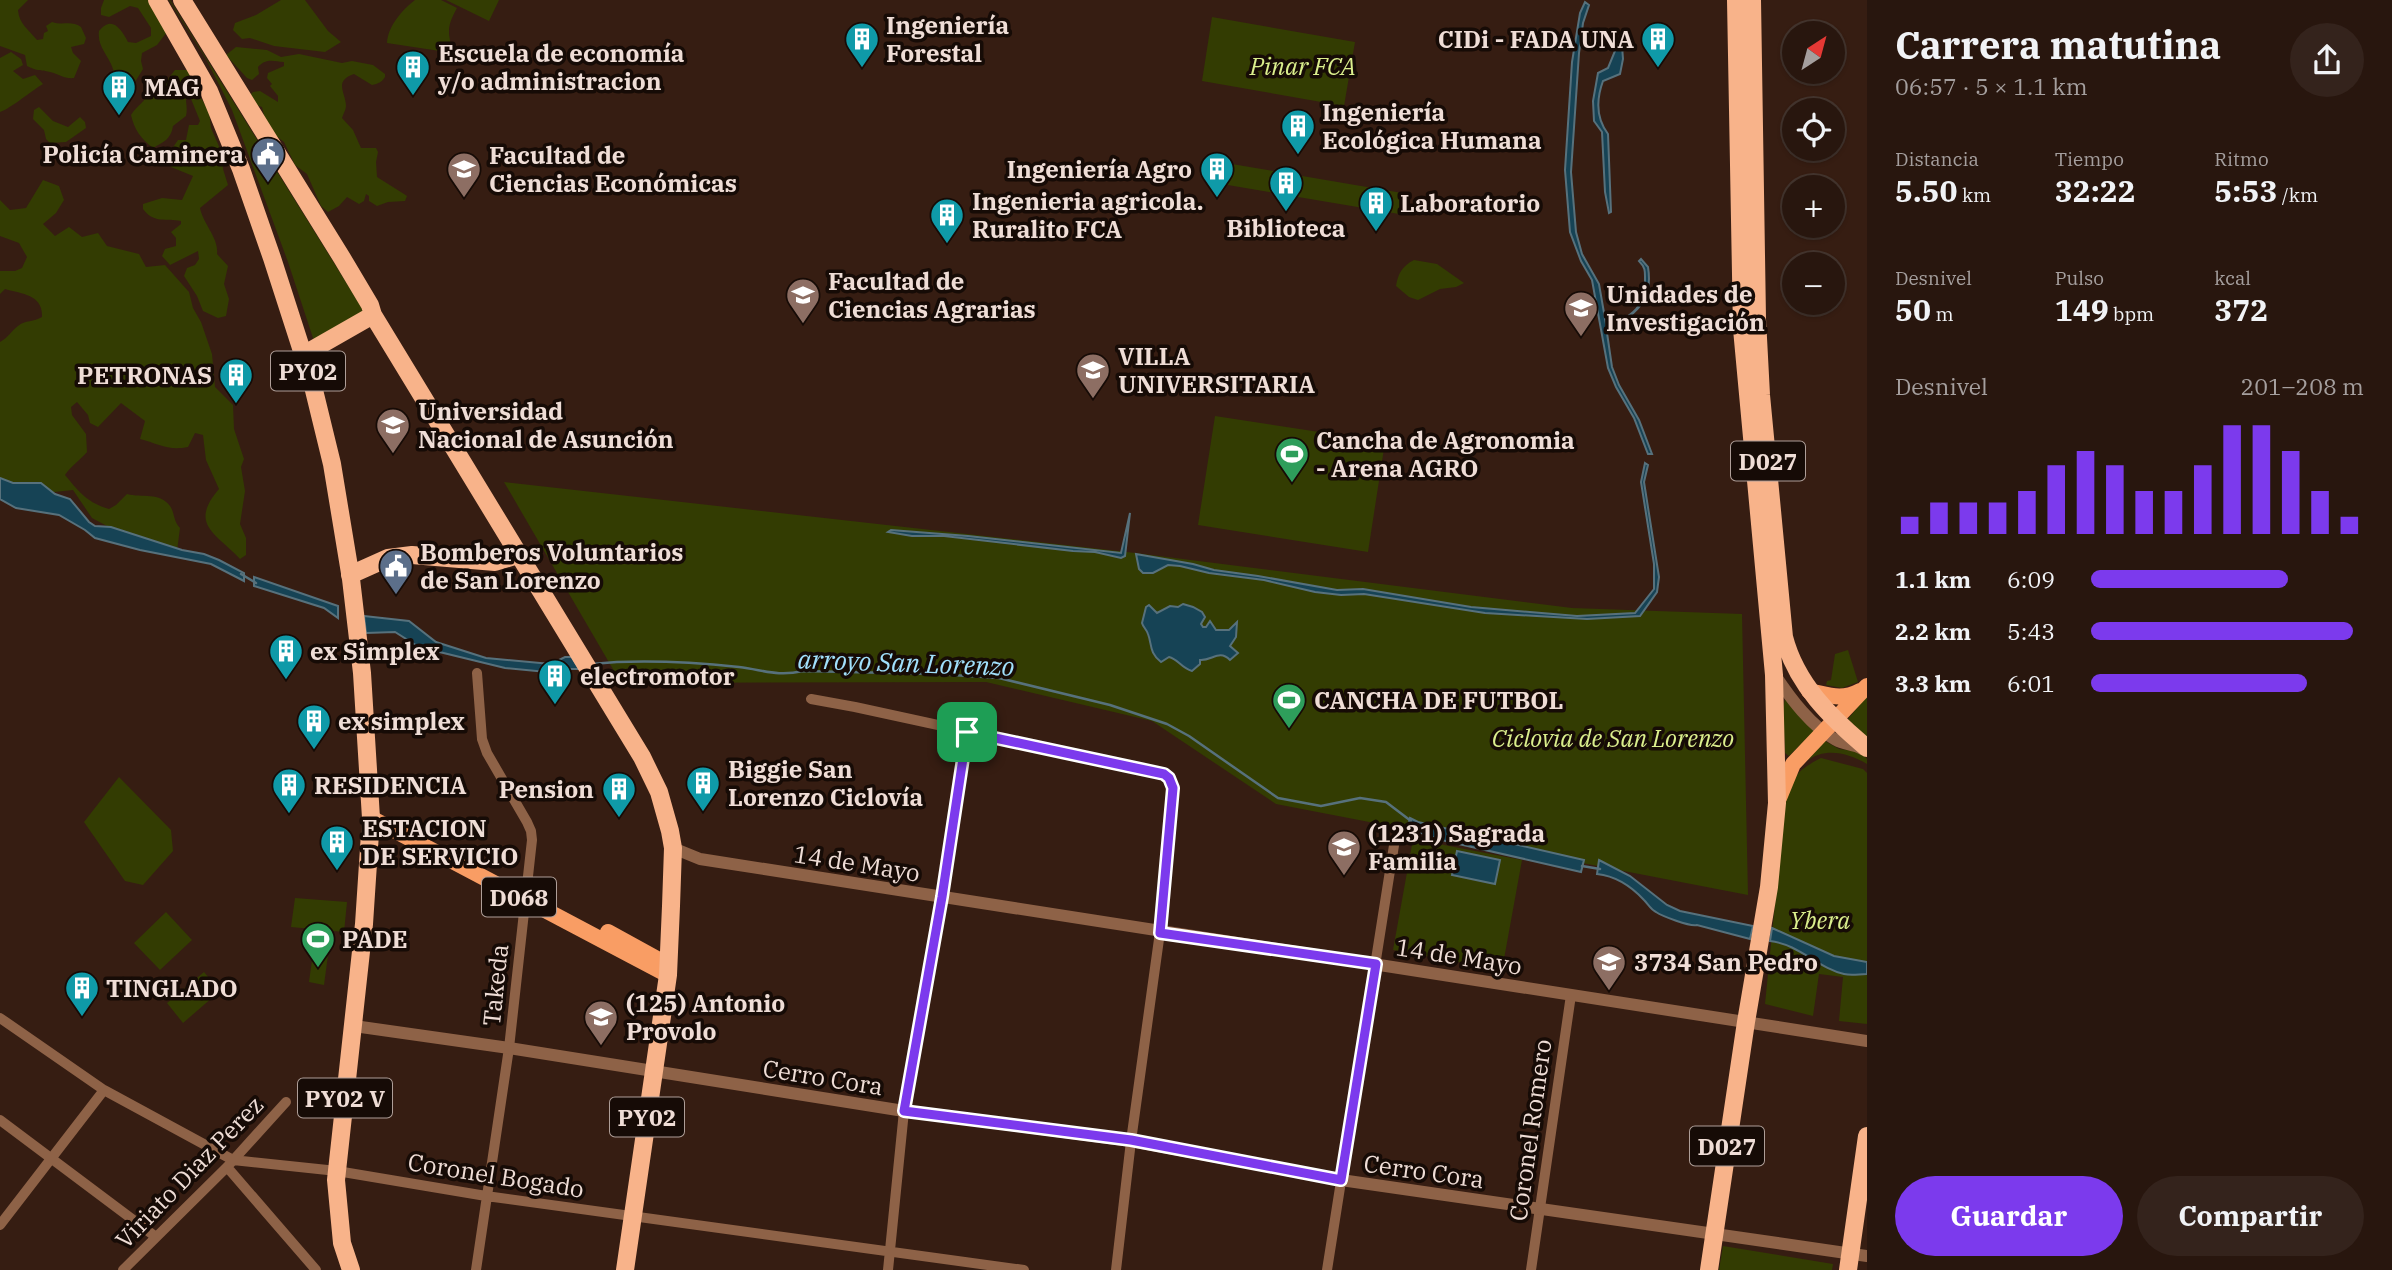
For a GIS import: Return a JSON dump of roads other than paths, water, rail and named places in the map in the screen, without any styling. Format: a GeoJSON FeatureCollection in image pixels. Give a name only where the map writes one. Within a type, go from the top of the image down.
{"type":"FeatureCollection","features":[{"type":"Feature","properties":{"kind":"highway","name":"PY02"},"geometry":{"type":"LineString","coordinates":[[157,0],[192,58],[226,129],[272,258],[303,355],[332,464],[351,577]]}},
{"type":"Feature","properties":{"kind":"highway","name":"PY02"},"geometry":{"type":"LineString","coordinates":[[182,0],[568,634],[656,785],[665,808],[673,848],[668,970],[625,1270]]}},
{"type":"Feature","properties":{"kind":"highway","name":"D027"},"geometry":{"type":"LineString","coordinates":[[1709,1270],[1764,919],[1777,803],[1774,675],[1742,329],[1736,0]]}},
{"type":"Feature","properties":{"kind":"highway","name":"D027"},"geometry":{"type":"LineString","coordinates":[[1752,0],[1755,250],[1761,395],[1784,637],[1789,656],[1830,725],[1867,750]]}},
{"type":"Feature","properties":{"kind":"highway"},"geometry":{"type":"LineString","coordinates":[[303,355],[373,315]]}},
{"type":"Feature","properties":{"kind":"highway"},"geometry":{"type":"LineString","coordinates":[[351,577],[388,558],[412,555],[495,562],[518,555]]}},
{"type":"Feature","properties":{"kind":"highway","name":"PY02 V"},"geometry":{"type":"LineString","coordinates":[[351,577],[362,673],[371,818],[354,1026],[336,1181],[342,1243],[351,1270]]}},
{"type":"Feature","properties":{"kind":"highway"},"geometry":{"type":"LineString","coordinates":[[1855,1260],[1867,1136]]}},
{"type":"Feature","properties":{"kind":"main road"},"geometry":{"type":"LineString","coordinates":[[1809,691],[1838,698],[1850,696],[1866,687]]}},
{"type":"Feature","properties":{"kind":"main road"},"geometry":{"type":"LineString","coordinates":[[1777,803],[1793,764],[1866,687]]}},
{"type":"Feature","properties":{"kind":"main road","name":"D068"},"geometry":{"type":"LineString","coordinates":[[371,818],[526,894],[668,970]]}},
{"type":"Feature","properties":{"kind":"street","name":"Takeda"},"geometry":{"type":"LineString","coordinates":[[476,1270],[509,1048],[531,831],[487,753],[482,739],[477,673]]}},
{"type":"Feature","properties":{"kind":"street"},"geometry":{"type":"LineString","coordinates":[[1774,675],[1803,712],[1830,725]]}},
{"type":"Feature","properties":{"kind":"street"},"geometry":{"type":"LineString","coordinates":[[811,699],[1164,774],[1169,778],[1173,788],[1160,933],[1116,1270]]}},
{"type":"Feature","properties":{"kind":"street"},"geometry":{"type":"LineString","coordinates":[[888,1270],[904,1111],[942,897],[967,732]]}},
{"type":"Feature","properties":{"kind":"street"},"geometry":{"type":"LineString","coordinates":[[1327,1270],[1395,839]]}},
{"type":"Feature","properties":{"kind":"street","name":"14 de Mayo"},"geometry":{"type":"LineString","coordinates":[[673,848],[700,859],[1160,933],[1867,1041]]}},
{"type":"Feature","properties":{"kind":"street","name":"Coronel Romero"},"geometry":{"type":"LineString","coordinates":[[1531,1270],[1571,995]]}},
{"type":"Feature","properties":{"kind":"street","name":"Coronel Bogado"},"geometry":{"type":"LineString","coordinates":[[0,1018],[104,1090],[230,1163],[337,1171],[486,1196],[1024,1270]]}},
{"type":"Feature","properties":{"kind":"street","name":"Cerro Cora"},"geometry":{"type":"LineString","coordinates":[[354,1026],[904,1111],[1131,1140],[1341,1180],[1714,1235],[1855,1260]]}},
{"type":"Feature","properties":{"kind":"street"},"geometry":{"type":"LineString","coordinates":[[0,1225],[104,1090]]}},
{"type":"Feature","properties":{"kind":"street","name":"Viriato Diaz Perez"},"geometry":{"type":"LineString","coordinates":[[130,1268],[156,1237],[286,1102]]}},
{"type":"Feature","properties":{"kind":"street"},"geometry":{"type":"LineString","coordinates":[[0,1120],[156,1237]]}},
{"type":"Feature","properties":{"kind":"street"},"geometry":{"type":"LineString","coordinates":[[230,1163],[316,1270]]}},
{"type":"Feature","properties":{"kind":"water"},"geometry":{"type":"Polygon","coordinates":[[[1585,2],[1589,5],[1583,23],[1579,53],[1571,172],[1576,232],[1582,254],[1599,284],[1607,330],[1639,306],[1645,275],[1639,261],[1641,259],[1648,267],[1648,291],[1645,299],[1640,307],[1633,313],[1607,333],[1612,367],[1639,420],[1652,454],[1648,454],[1634,418],[1608,368],[1592,280],[1570,232],[1565,170],[1572,62],[1580,13],[1585,2]]]}},
{"type":"Feature","properties":{"kind":"water"},"geometry":{"type":"Polygon","coordinates":[[[1617,46],[1622,46],[1620,74],[1603,81],[1598,102],[1601,122],[1608,134],[1609,213],[1605,192],[1602,132],[1594,121],[1593,101],[1598,73],[1608,68],[1617,46]]]}},
{"type":"Feature","properties":{"kind":"water"},"geometry":{"type":"Polygon","coordinates":[[[1645,463],[1648,465],[1644,482],[1659,577],[1657,592],[1640,616],[1587,619],[1485,613],[1364,594],[1315,592],[1264,580],[1209,573],[1180,566],[1168,565],[1153,573],[1143,573],[1139,569],[1136,554],[1337,590],[1363,589],[1471,607],[1577,616],[1635,613],[1654,589],[1654,564],[1641,482],[1645,463]]]}},
{"type":"Feature","properties":{"kind":"water"},"geometry":{"type":"Polygon","coordinates":[[[0,478],[13,483],[41,483],[55,494],[70,499],[95,526],[111,527],[182,550],[204,554],[244,573],[244,581],[211,564],[95,538],[59,515],[16,508],[0,499],[0,478]]]}},
{"type":"Feature","properties":{"kind":"water"},"geometry":{"type":"Polygon","coordinates":[[[1130,513],[1125,556],[1121,558],[1095,552],[888,532],[891,530],[968,536],[1121,553],[1130,513]]]}},
{"type":"Feature","properties":{"kind":"water"},"geometry":{"type":"Polygon","coordinates":[[[254,577],[338,606],[338,618],[324,608],[254,586],[254,577]]]}},
{"type":"Feature","properties":{"kind":"water"},"geometry":{"type":"Polygon","coordinates":[[[1183,604],[1202,612],[1205,617],[1201,624],[1203,627],[1210,621],[1216,630],[1229,630],[1237,622],[1236,637],[1230,646],[1238,653],[1230,660],[1219,655],[1200,660],[1200,664],[1192,671],[1172,658],[1161,662],[1157,659],[1142,623],[1146,607],[1149,605],[1157,613],[1170,606],[1178,607],[1183,604]]]}},
{"type":"Feature","properties":{"kind":"water"},"geometry":{"type":"Polygon","coordinates":[[[364,616],[409,621],[436,642],[486,658],[551,664],[565,657],[572,657],[579,669],[566,669],[557,673],[505,668],[419,647],[395,632],[366,633],[364,616]]]}},
{"type":"Feature","properties":{"kind":"water"},"geometry":{"type":"Polygon","coordinates":[[[1410,818],[1584,860],[1581,872],[1437,839],[1408,828],[1410,818]]]}},
{"type":"Feature","properties":{"kind":"water"},"geometry":{"type":"Polygon","coordinates":[[[1457,851],[1500,860],[1495,884],[1452,875],[1457,851]]]}},
{"type":"Feature","properties":{"kind":"water"},"geometry":{"type":"Polygon","coordinates":[[[1599,860],[1630,876],[1667,905],[1680,911],[1753,926],[1750,939],[1683,923],[1659,914],[1628,886],[1611,877],[1597,874],[1599,860]]]}},
{"type":"Feature","properties":{"kind":"water"},"geometry":{"type":"Polygon","coordinates":[[[1772,928],[1834,956],[1867,962],[1867,974],[1850,975],[1835,971],[1790,947],[1770,941],[1772,928]]]}},
{"type":"Feature","properties":{"kind":"waterway","name":"arroyo San Lorenzo"},"geometry":{"type":"LineString","coordinates":[[241,574],[256,583]]}},
{"type":"Feature","properties":{"kind":"waterway","name":"arroyo San Lorenzo"},"geometry":{"type":"LineString","coordinates":[[592,664],[666,662],[739,667],[778,673],[803,671],[937,674],[999,678],[1110,705],[1167,724],[1189,736],[1278,798],[1321,806],[1360,798],[1386,802],[1411,821]]}},
{"type":"Feature","properties":{"kind":"waterway","name":"arroyo San Lorenzo"},"geometry":{"type":"LineString","coordinates":[[1582,866],[1600,869]]}},
{"type":"Feature","properties":{"kind":"place","name":"Ingeniería Forestal"},"geometry":{"type":"Point","coordinates":[862,69]}},
{"type":"Feature","properties":{"kind":"place","name":"CIDi - FADA UNA"},"geometry":{"type":"Point","coordinates":[1658,69]}},
{"type":"Feature","properties":{"kind":"place","name":"Escuela de economía y/o administracion"},"geometry":{"type":"Point","coordinates":[413,97]}},
{"type":"Feature","properties":{"kind":"place","name":"MAG"},"geometry":{"type":"Point","coordinates":[119,117]}},
{"type":"Feature","properties":{"kind":"place","name":"Ingeniería Ecológica Humana"},"geometry":{"type":"Point","coordinates":[1298,156]}},
{"type":"Feature","properties":{"kind":"place","name":"Policía Caminera"},"geometry":{"type":"Point","coordinates":[268,184]}},
{"type":"Feature","properties":{"kind":"place","name":"Facultad de Ciencias Económicas"},"geometry":{"type":"Point","coordinates":[464,199]}},
{"type":"Feature","properties":{"kind":"place","name":"Ingeniería Agro"},"geometry":{"type":"Point","coordinates":[1217,199]}},
{"type":"Feature","properties":{"kind":"place","name":"Biblioteca"},"geometry":{"type":"Point","coordinates":[1286,213]}},
{"type":"Feature","properties":{"kind":"place","name":"Laboratorio"},"geometry":{"type":"Point","coordinates":[1376,233]}},
{"type":"Feature","properties":{"kind":"place","name":"Ingenieria agricola. Ruralito FCA"},"geometry":{"type":"Point","coordinates":[947,245]}},
{"type":"Feature","properties":{"kind":"place","name":"Facultad de Ciencias Agrarias"},"geometry":{"type":"Point","coordinates":[803,325]}},
{"type":"Feature","properties":{"kind":"place","name":"Unidades de Investigación"},"geometry":{"type":"Point","coordinates":[1581,338]}},
{"type":"Feature","properties":{"kind":"place","name":"VILLA UNIVERSITARIA"},"geometry":{"type":"Point","coordinates":[1093,400]}},
{"type":"Feature","properties":{"kind":"place","name":"PETRONAS"},"geometry":{"type":"Point","coordinates":[236,405]}},
{"type":"Feature","properties":{"kind":"place","name":"Universidad Nacional de Asunción"},"geometry":{"type":"Point","coordinates":[393,455]}},
{"type":"Feature","properties":{"kind":"place","name":"Cancha de Agronomia - Arena AGRO"},"geometry":{"type":"Point","coordinates":[1292,484]}},
{"type":"Feature","properties":{"kind":"place","name":"Bomberos Voluntarios de San Lorenzo"},"geometry":{"type":"Point","coordinates":[396,596]}},
{"type":"Feature","properties":{"kind":"place","name":"ex Simplex"},"geometry":{"type":"Point","coordinates":[286,681]}},
{"type":"Feature","properties":{"kind":"place","name":"electromotor"},"geometry":{"type":"Point","coordinates":[555,706]}},
{"type":"Feature","properties":{"kind":"place","name":"CANCHA DE FUTBOL"},"geometry":{"type":"Point","coordinates":[1289,730]}},
{"type":"Feature","properties":{"kind":"place","name":"ex simplex"},"geometry":{"type":"Point","coordinates":[314,751]}},
{"type":"Feature","properties":{"kind":"place","name":"Biggie San Lorenzo Ciclovía"},"geometry":{"type":"Point","coordinates":[703,813]}},
{"type":"Feature","properties":{"kind":"place","name":"RESIDENCIA"},"geometry":{"type":"Point","coordinates":[289,815]}},
{"type":"Feature","properties":{"kind":"place","name":"Pension"},"geometry":{"type":"Point","coordinates":[619,819]}},
{"type":"Feature","properties":{"kind":"place","name":"ESTACION DE SERVICIO"},"geometry":{"type":"Point","coordinates":[337,872]}},
{"type":"Feature","properties":{"kind":"place","name":"(1231) Sagrada Familia"},"geometry":{"type":"Point","coordinates":[1344,877]}},
{"type":"Feature","properties":{"kind":"place","name":"PADE"},"geometry":{"type":"Point","coordinates":[318,969]}},
{"type":"Feature","properties":{"kind":"place","name":"3734 San Pedro"},"geometry":{"type":"Point","coordinates":[1609,992]}},
{"type":"Feature","properties":{"kind":"place","name":"TINGLADO"},"geometry":{"type":"Point","coordinates":[82,1018]}},
{"type":"Feature","properties":{"kind":"place","name":"(125) Antonio Provolo"},"geometry":{"type":"Point","coordinates":[601,1047]}},
{"type":"Feature","properties":{"kind":"park label","name":"Pinar FCA"},"geometry":{"type":"Point","coordinates":[1303,66]}},
{"type":"Feature","properties":{"kind":"park label","name":"Ciclovia de San Lorenzo"},"geometry":{"type":"Point","coordinates":[1613,738]}},
{"type":"Feature","properties":{"kind":"park label","name":"Ybera"},"geometry":{"type":"Point","coordinates":[1820,920]}}]}
